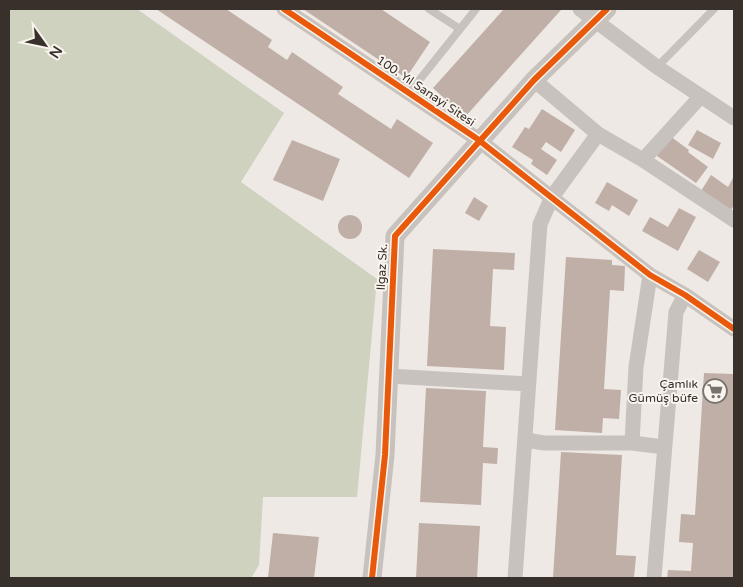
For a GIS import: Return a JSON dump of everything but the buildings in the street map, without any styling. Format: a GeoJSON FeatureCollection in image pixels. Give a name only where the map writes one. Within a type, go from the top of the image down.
{"type":"FeatureCollection","features":[{"type":"Feature","properties":{"kind":"street","name":"100. Yıl Sanayi Sitesi"},"geometry":{"type":"LineString","coordinates":[[284,9],[480,141],[650,275],[685,295],[734,329]]}},
{"type":"Feature","properties":{"kind":"street"},"geometry":{"type":"LineString","coordinates":[[580,9],[601,14],[657,67],[734,118]]}},
{"type":"Feature","properties":{"kind":"street","name":"Ilgaz Sk."},"geometry":{"type":"LineString","coordinates":[[372,578],[385,456],[395,236],[534,80],[601,14]]}},
{"type":"Feature","properties":{"kind":"street"},"geometry":{"type":"LineString","coordinates":[[534,80],[598,134],[643,160],[734,220]]}},
{"type":"Feature","properties":{"kind":"street"},"geometry":{"type":"LineString","coordinates":[[643,160],[701,96]]}},
{"type":"Feature","properties":{"kind":"street"},"geometry":{"type":"LineString","coordinates":[[515,578],[540,224],[552,197],[598,134]]}},
{"type":"Feature","properties":{"kind":"street"},"geometry":{"type":"LineString","coordinates":[[632,444],[636,367],[650,275]]}},
{"type":"Feature","properties":{"kind":"street"},"geometry":{"type":"LineString","coordinates":[[654,578],[676,312],[685,295]]}},
{"type":"Feature","properties":{"kind":"street"},"geometry":{"type":"LineString","coordinates":[[388,376],[528,384]]}},
{"type":"Feature","properties":{"kind":"street"},"geometry":{"type":"LineString","coordinates":[[526,440],[544,443],[632,444],[664,447]]}},
{"type":"Feature","properties":{"kind":"lane"},"geometry":{"type":"LineString","coordinates":[[429,9],[460,29]]}},
{"type":"Feature","properties":{"kind":"lane"},"geometry":{"type":"LineString","coordinates":[[409,93],[476,9]]}},
{"type":"Feature","properties":{"kind":"lane"},"geometry":{"type":"LineString","coordinates":[[657,67],[714,9]]}},
{"type":"Feature","properties":{"kind":"green space"},"geometry":{"type":"Polygon","coordinates":[[[9,9],[137,9],[284,113],[241,182],[377,279],[357,497],[263,497],[259,565],[251,578],[9,578],[9,9]]]}},
{"type":"Feature","properties":{"kind":"cycle path"},"geometry":{"type":"LineString","coordinates":[[284,9],[476,138],[650,275],[685,295],[734,329]]}},
{"type":"Feature","properties":{"kind":"cycle path"},"geometry":{"type":"LineString","coordinates":[[372,578],[385,455],[395,236],[534,80],[607,9]]}},
{"type":"Feature","properties":{"kind":"place","name":"Çamlık Gümüş büfe"},"geometry":{"type":"Point","coordinates":[715,391]}}]}
